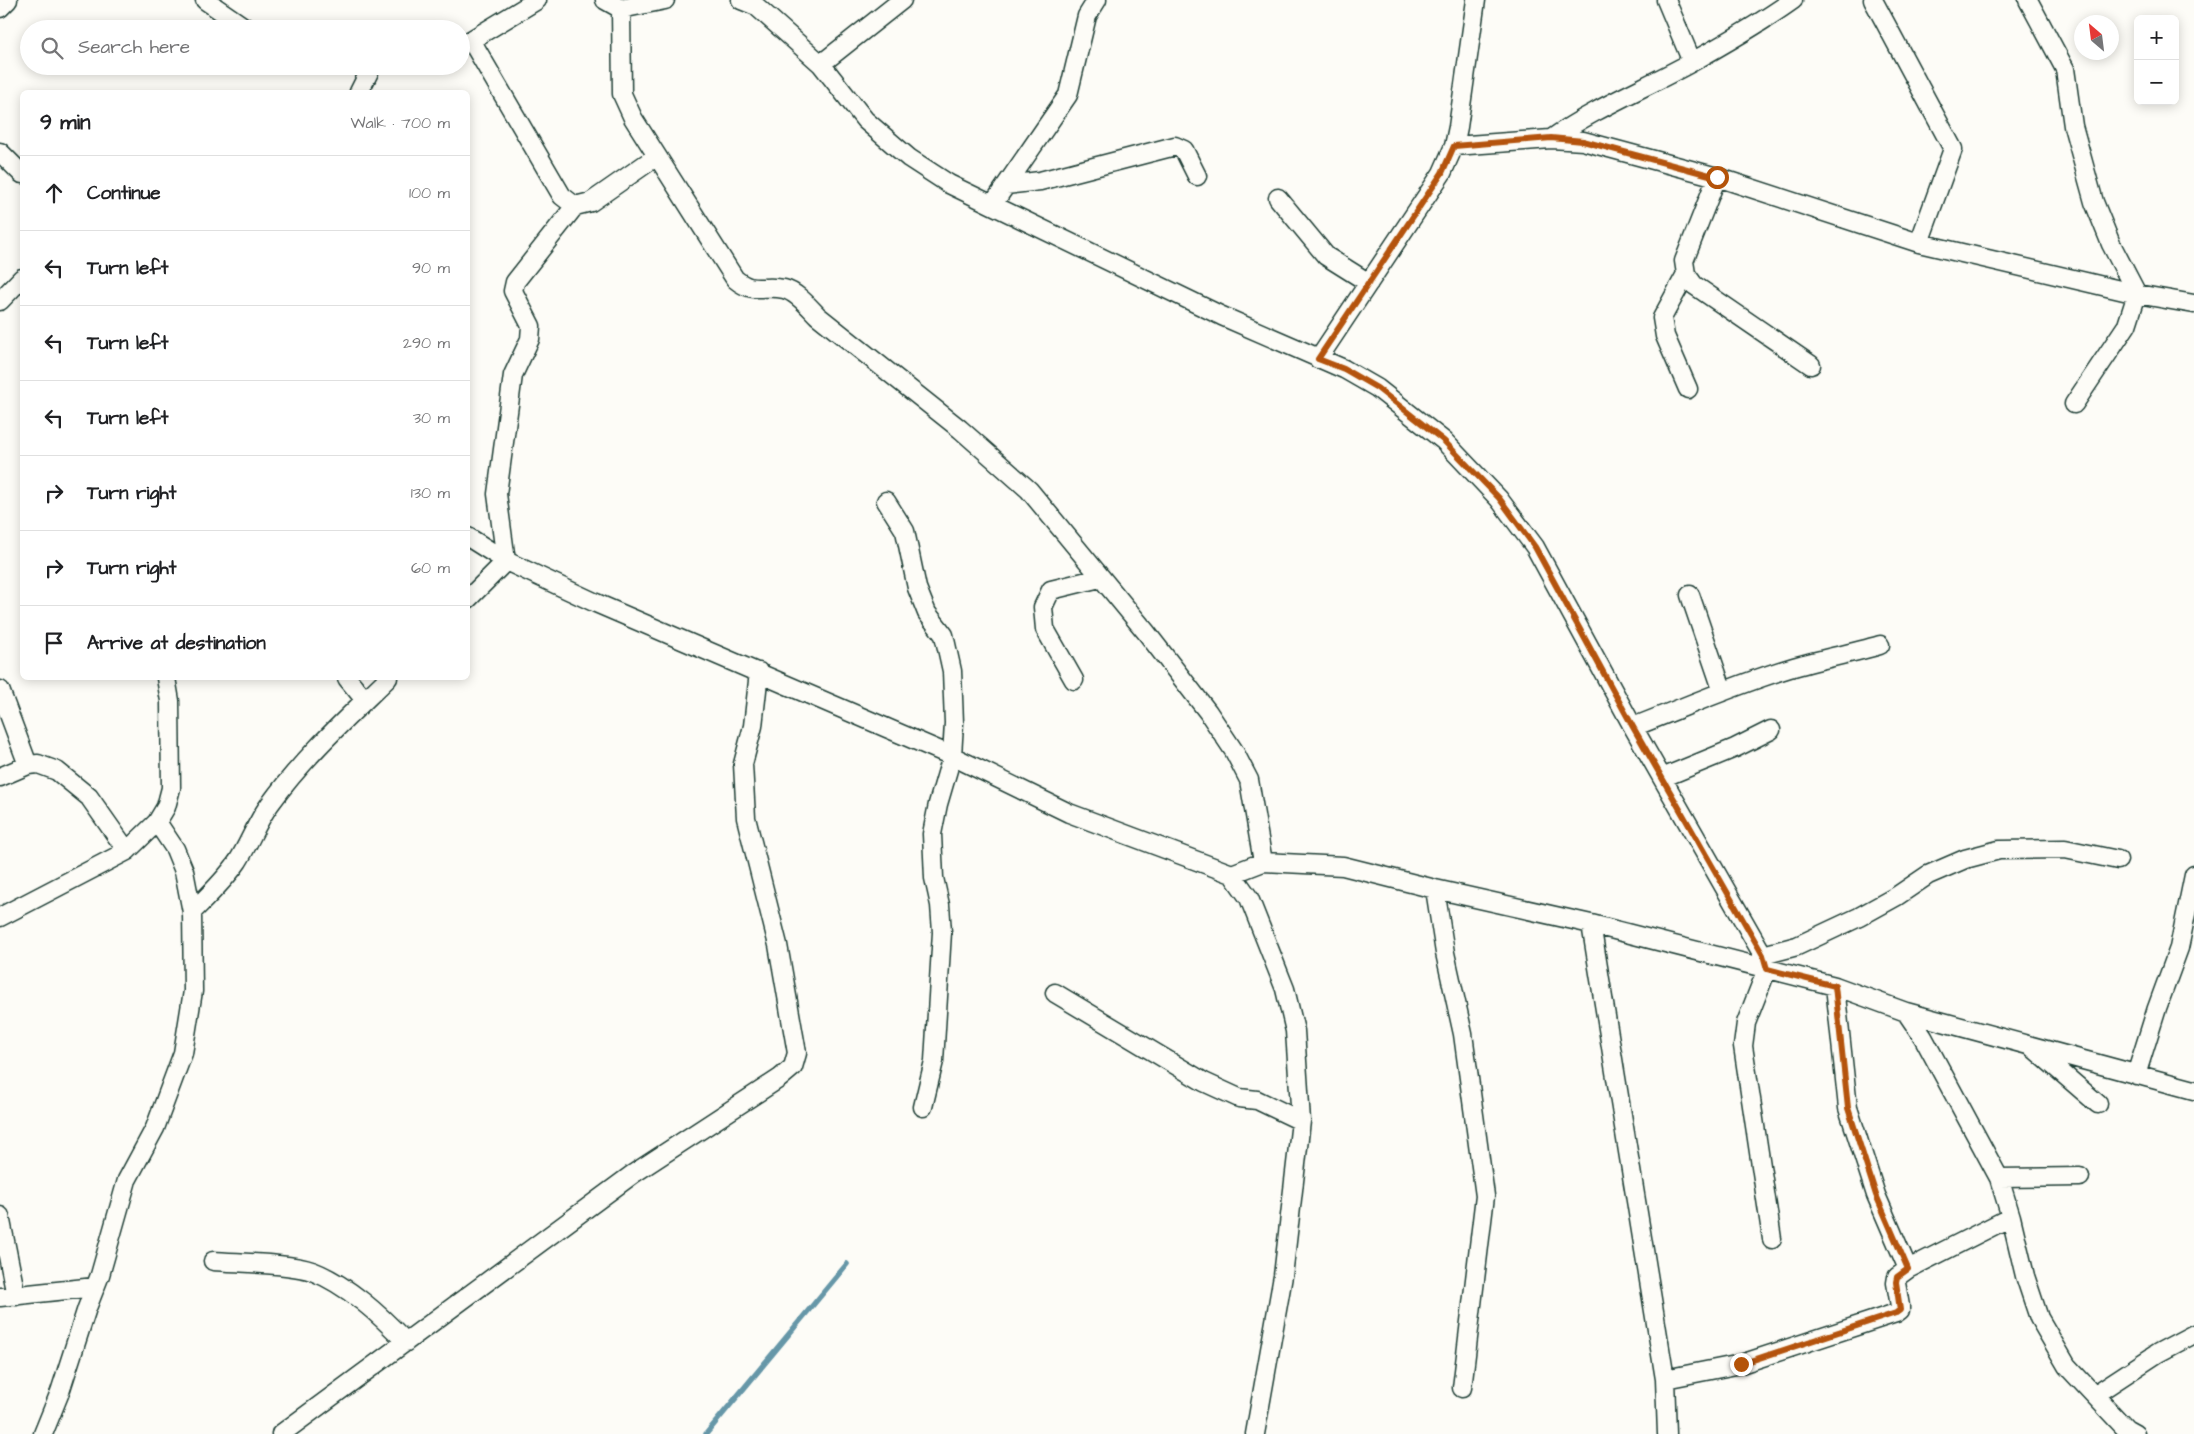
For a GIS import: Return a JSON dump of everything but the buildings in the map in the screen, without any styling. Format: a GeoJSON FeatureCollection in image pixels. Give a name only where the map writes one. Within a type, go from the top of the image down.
{"type":"FeatureCollection","features":[{"type":"Feature","properties":{"kind":"street"},"geometry":{"type":"LineString","coordinates":[[0,8],[8,0]]}},
{"type":"Feature","properties":{"kind":"street"},"geometry":{"type":"LineString","coordinates":[[205,0],[234,20]]}},
{"type":"Feature","properties":{"kind":"street"},"geometry":{"type":"LineString","coordinates":[[470,40],[537,0]]}},
{"type":"Feature","properties":{"kind":"street"},"geometry":{"type":"LineString","coordinates":[[604,0],[621,8],[665,0]]}},
{"type":"Feature","properties":{"kind":"street"},"geometry":{"type":"LineString","coordinates":[[741,0],[756,6],[821,64],[865,120],[909,158],[949,184],[1222,316],[1344,369],[1377,388],[1444,441],[1499,498],[1535,547],[1633,727],[1765,962]]}},
{"type":"Feature","properties":{"kind":"street"},"geometry":{"type":"LineString","coordinates":[[821,64],[902,0]]}},
{"type":"Feature","properties":{"kind":"street"},"geometry":{"type":"LineString","coordinates":[[993,204],[1068,95],[1087,16],[1098,0]]}},
{"type":"Feature","properties":{"kind":"street"},"geometry":{"type":"LineString","coordinates":[[1318,359],[1442,173],[1454,146],[1476,0]]}},
{"type":"Feature","properties":{"kind":"street"},"geometry":{"type":"LineString","coordinates":[[1666,0],[1692,62]]}},
{"type":"Feature","properties":{"kind":"street"},"geometry":{"type":"LineString","coordinates":[[1551,138],[1580,118],[1692,62],[1793,0]]}},
{"type":"Feature","properties":{"kind":"street"},"geometry":{"type":"LineString","coordinates":[[1873,0],[1953,148],[1919,243]]}},
{"type":"Feature","properties":{"kind":"street"},"geometry":{"type":"LineString","coordinates":[[2028,0],[2065,69],[2073,126],[2094,202],[2111,244],[2138,294],[2127,325],[2074,404]]}},
{"type":"Feature","properties":{"kind":"street"},"geometry":{"type":"LineString","coordinates":[[621,8],[622,94],[633,118],[735,279],[745,288],[785,289],[799,298],[818,316],[960,429],[1028,490],[1163,654],[1208,712],[1234,751],[1248,780],[1262,862]]}},
{"type":"Feature","properties":{"kind":"street"},"geometry":{"type":"LineString","coordinates":[[470,48],[562,196],[575,206]]}},
{"type":"Feature","properties":{"kind":"street"},"geometry":{"type":"LineString","coordinates":[[359,90],[367,75]]}},
{"type":"Feature","properties":{"kind":"street"},"geometry":{"type":"LineString","coordinates":[[1454,146],[1551,138],[1583,141],[1717,177],[1919,243],[2138,294],[2194,304]]}},
{"type":"Feature","properties":{"kind":"street"},"geometry":{"type":"LineString","coordinates":[[1006,185],[1040,181],[1175,146],[1184,150],[1198,176]]}},
{"type":"Feature","properties":{"kind":"street"},"geometry":{"type":"LineString","coordinates":[[0,152],[20,172]]}},
{"type":"Feature","properties":{"kind":"street"},"geometry":{"type":"LineString","coordinates":[[506,561],[497,494],[513,375],[530,339],[530,326],[513,291],[515,282],[575,206],[591,202],[657,156]]}},
{"type":"Feature","properties":{"kind":"street"},"geometry":{"type":"LineString","coordinates":[[1717,177],[1684,261],[1686,274],[1694,285],[1811,365]]}},
{"type":"Feature","properties":{"kind":"street"},"geometry":{"type":"LineString","coordinates":[[1278,198],[1326,256],[1369,284]]}},
{"type":"Feature","properties":{"kind":"street"},"geometry":{"type":"LineString","coordinates":[[1686,274],[1662,318],[1665,336],[1688,389]]}},
{"type":"Feature","properties":{"kind":"street"},"geometry":{"type":"LineString","coordinates":[[0,301],[20,280]]}},
{"type":"Feature","properties":{"kind":"street"},"geometry":{"type":"LineString","coordinates":[[886,501],[905,531],[916,588],[927,613],[944,636],[952,671],[954,723],[952,756],[938,804],[932,834],[934,878],[940,905],[942,932],[934,1061],[923,1107]]}},
{"type":"Feature","properties":{"kind":"street"},"geometry":{"type":"LineString","coordinates":[[470,538],[506,561],[596,603],[952,756],[1069,813],[1232,874],[1249,898],[1286,989],[1295,1031],[1302,1121],[1283,1276],[1255,1434]]}},
{"type":"Feature","properties":{"kind":"street"},"geometry":{"type":"LineString","coordinates":[[470,597],[506,561]]}},
{"type":"Feature","properties":{"kind":"street"},"geometry":{"type":"LineString","coordinates":[[1074,680],[1046,629],[1043,607],[1050,590],[1100,578]]}},
{"type":"Feature","properties":{"kind":"street"},"geometry":{"type":"LineString","coordinates":[[1690,595],[1723,692]]}},
{"type":"Feature","properties":{"kind":"street"},"geometry":{"type":"LineString","coordinates":[[1633,727],[1791,668],[1847,656],[1880,646]]}},
{"type":"Feature","properties":{"kind":"street"},"geometry":{"type":"LineString","coordinates":[[281,1434],[634,1174],[780,1078],[793,1067],[797,1052],[778,946],[746,818],[743,764],[754,726],[759,672]]}},
{"type":"Feature","properties":{"kind":"street"},"geometry":{"type":"LineString","coordinates":[[0,917],[126,851],[158,822],[166,806],[170,788],[170,701],[166,680]]}},
{"type":"Feature","properties":{"kind":"street"},"geometry":{"type":"LineString","coordinates":[[349,680],[365,700]]}},
{"type":"Feature","properties":{"kind":"street"},"geometry":{"type":"LineString","coordinates":[[192,912],[220,884],[238,860],[268,806],[283,786],[318,746],[386,680]]}},
{"type":"Feature","properties":{"kind":"street"},"geometry":{"type":"LineString","coordinates":[[0,690],[28,765]]}},
{"type":"Feature","properties":{"kind":"street"},"geometry":{"type":"LineString","coordinates":[[1662,778],[1735,748],[1771,730]]}},
{"type":"Feature","properties":{"kind":"street"},"geometry":{"type":"LineString","coordinates":[[0,777],[28,765],[48,766],[89,796],[126,851]]}},
{"type":"Feature","properties":{"kind":"street"},"geometry":{"type":"LineString","coordinates":[[43,1434],[60,1392],[94,1287],[100,1275],[127,1180],[155,1128],[183,1052],[193,991],[192,912],[184,871],[178,856],[158,822]]}},
{"type":"Feature","properties":{"kind":"street"},"geometry":{"type":"LineString","coordinates":[[1772,1239],[1743,1046],[1746,1023],[1765,962],[1859,917],[1897,896],[1928,875],[1964,859],[1999,850],[2065,848],[2118,860]]}},
{"type":"Feature","properties":{"kind":"street"},"geometry":{"type":"LineString","coordinates":[[1232,874],[1262,862],[1343,866],[1435,889],[1765,962],[1906,1012],[2028,1043],[2194,1090]]}},
{"type":"Feature","properties":{"kind":"street"},"geometry":{"type":"LineString","coordinates":[[2136,1075],[2157,1008],[2179,948],[2194,875]]}},
{"type":"Feature","properties":{"kind":"street"},"geometry":{"type":"LineString","coordinates":[[1435,889],[1445,953],[1463,1034],[1486,1196],[1462,1388]]}},
{"type":"Feature","properties":{"kind":"street"},"geometry":{"type":"LineString","coordinates":[[1592,924],[1665,1379],[1667,1434]]}},
{"type":"Feature","properties":{"kind":"street"},"geometry":{"type":"LineString","coordinates":[[1835,986],[1848,1108],[1876,1195],[1908,1269]]}},
{"type":"Feature","properties":{"kind":"street"},"geometry":{"type":"LineString","coordinates":[[1056,993],[1204,1082],[1239,1098],[1256,1100],[1302,1121]]}},
{"type":"Feature","properties":{"kind":"street"},"geometry":{"type":"LineString","coordinates":[[1906,1012],[1924,1037],[1999,1178],[2011,1217],[2025,1276],[2039,1318],[2066,1366],[2126,1429],[2134,1434]]}},
{"type":"Feature","properties":{"kind":"street"},"geometry":{"type":"LineString","coordinates":[[2028,1043],[2098,1104]]}},
{"type":"Feature","properties":{"kind":"street"},"geometry":{"type":"LineString","coordinates":[[1999,1178],[2080,1178]]}},
{"type":"Feature","properties":{"kind":"street"},"geometry":{"type":"LineString","coordinates":[[0,1216],[8,1296],[94,1287]]}},
{"type":"Feature","properties":{"kind":"street"},"geometry":{"type":"LineString","coordinates":[[1665,1379],[1741,1364],[1896,1313],[1900,1306],[1896,1282],[1897,1277],[1908,1269],[2011,1217]]}},
{"type":"Feature","properties":{"kind":"street"},"geometry":{"type":"LineString","coordinates":[[213,1261],[311,1271],[347,1291],[376,1311],[406,1342]]}},
{"type":"Feature","properties":{"kind":"street"},"geometry":{"type":"LineString","coordinates":[[2094,1395],[2158,1354],[2194,1334]]}},
{"type":"Feature","properties":{"kind":"waterway"},"geometry":{"type":"LineString","coordinates":[[706,1434],[847,1264]]}},
{"type":"Feature","properties":{"kind":"route"},"geometry":{"type":"LineString","coordinates":[[1717,177],[1636,157],[1583,141],[1551,138],[1454,146],[1442,173],[1414,218],[1318,359],[1344,369],[1377,388],[1444,441],[1499,498],[1535,547],[1633,727],[1763,955],[1767,969],[1835,986],[1848,1108],[1876,1195],[1908,1269],[1897,1277],[1896,1282],[1900,1310],[1896,1313],[1741,1364]]}}]}
